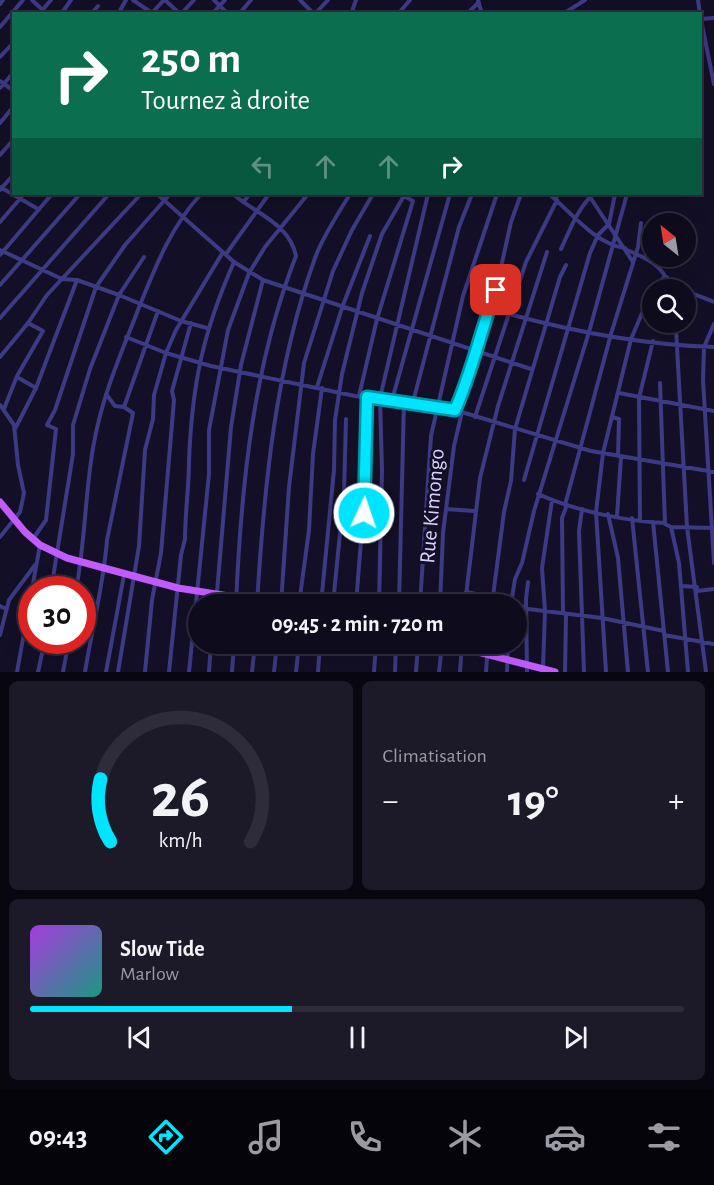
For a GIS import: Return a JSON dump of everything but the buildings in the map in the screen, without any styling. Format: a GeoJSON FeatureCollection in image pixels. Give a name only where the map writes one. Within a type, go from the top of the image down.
{"type":"FeatureCollection","features":[{"type":"Feature","properties":{"kind":"main road"},"geometry":{"type":"LineString","coordinates":[[0,502],[12,519],[33,539],[58,555],[134,578],[208,594]]}},
{"type":"Feature","properties":{"kind":"main road"},"geometry":{"type":"LineString","coordinates":[[492,654],[510,659],[527,668],[555,672]]}},
{"type":"Feature","properties":{"kind":"street"},"geometry":{"type":"LineString","coordinates":[[0,4],[3,0]]}},
{"type":"Feature","properties":{"kind":"street"},"geometry":{"type":"LineString","coordinates":[[13,12],[23,0]]}},
{"type":"Feature","properties":{"kind":"street"},"geometry":{"type":"LineString","coordinates":[[32,0],[41,12],[51,0]]}},
{"type":"Feature","properties":{"kind":"street"},"geometry":{"type":"LineString","coordinates":[[133,0],[151,12]]}},
{"type":"Feature","properties":{"kind":"street"},"geometry":{"type":"LineString","coordinates":[[153,12],[164,0],[179,12]]}},
{"type":"Feature","properties":{"kind":"street"},"geometry":{"type":"LineString","coordinates":[[183,12],[194,0]]}},
{"type":"Feature","properties":{"kind":"street"},"geometry":{"type":"LineString","coordinates":[[214,0],[226,12]]}},
{"type":"Feature","properties":{"kind":"street"},"geometry":{"type":"LineString","coordinates":[[214,12],[225,0]]}},
{"type":"Feature","properties":{"kind":"street"},"geometry":{"type":"LineString","coordinates":[[242,12],[252,0]]}},
{"type":"Feature","properties":{"kind":"street"},"geometry":{"type":"LineString","coordinates":[[300,0],[313,12]]}},
{"type":"Feature","properties":{"kind":"street"},"geometry":{"type":"LineString","coordinates":[[317,12],[328,0]]}},
{"type":"Feature","properties":{"kind":"street"},"geometry":{"type":"LineString","coordinates":[[400,12],[410,0]]}},
{"type":"Feature","properties":{"kind":"street"},"geometry":{"type":"LineString","coordinates":[[566,12],[585,0]]}},
{"type":"Feature","properties":{"kind":"street"},"geometry":{"type":"LineString","coordinates":[[93,12],[98,6]]}},
{"type":"Feature","properties":{"kind":"street"},"geometry":{"type":"LineString","coordinates":[[0,27],[12,13]]}},
{"type":"Feature","properties":{"kind":"street"},"geometry":{"type":"LineString","coordinates":[[702,21],[714,84]]}},
{"type":"Feature","properties":{"kind":"street"},"geometry":{"type":"LineString","coordinates":[[0,57],[12,44]]}},
{"type":"Feature","properties":{"kind":"street"},"geometry":{"type":"LineString","coordinates":[[1,85],[12,74]]}},
{"type":"Feature","properties":{"kind":"street"},"geometry":{"type":"LineString","coordinates":[[0,123],[12,108]]}},
{"type":"Feature","properties":{"kind":"street"},"geometry":{"type":"LineString","coordinates":[[0,155],[12,141]]}},
{"type":"Feature","properties":{"kind":"street"},"geometry":{"type":"LineString","coordinates":[[0,188],[12,176]]}},
{"type":"Feature","properties":{"kind":"street"},"geometry":{"type":"LineString","coordinates":[[12,195],[39,209]]}},
{"type":"Feature","properties":{"kind":"street"},"geometry":{"type":"LineString","coordinates":[[0,222],[23,195]]}},
{"type":"Feature","properties":{"kind":"street"},"geometry":{"type":"LineString","coordinates":[[51,195],[1,252],[34,263],[42,271],[62,279],[77,280],[119,294],[181,321],[207,328]]}},
{"type":"Feature","properties":{"kind":"street"},"geometry":{"type":"LineString","coordinates":[[0,285],[79,195]]}},
{"type":"Feature","properties":{"kind":"street"},"geometry":{"type":"LineString","coordinates":[[0,318],[108,195]]}},
{"type":"Feature","properties":{"kind":"street"},"geometry":{"type":"LineString","coordinates":[[0,357],[62,279],[140,195]]}},
{"type":"Feature","properties":{"kind":"street"},"geometry":{"type":"LineString","coordinates":[[158,195],[234,262],[263,280],[283,289],[305,293],[343,305],[411,331],[531,369]]}},
{"type":"Feature","properties":{"kind":"street"},"geometry":{"type":"LineString","coordinates":[[33,539],[45,520],[56,429],[47,425],[55,410],[96,287],[115,258],[169,195]]}},
{"type":"Feature","properties":{"kind":"street"},"geometry":{"type":"LineString","coordinates":[[79,576],[93,447],[106,394],[156,264],[182,214],[200,195]]}},
{"type":"Feature","properties":{"kind":"street"},"geometry":{"type":"LineString","coordinates":[[234,195],[257,213],[282,226],[296,256],[283,289],[260,376],[252,420],[239,540],[236,594]]}},
{"type":"Feature","properties":{"kind":"street"},"geometry":{"type":"LineString","coordinates":[[243,202],[249,195]]}},
{"type":"Feature","properties":{"kind":"street"},"geometry":{"type":"LineString","coordinates":[[118,672],[134,578],[146,443],[153,419],[154,395],[166,353],[181,321],[225,253],[268,195]]}},
{"type":"Feature","properties":{"kind":"street"},"geometry":{"type":"LineString","coordinates":[[189,672],[209,474],[209,430],[228,330],[249,273],[307,195]]}},
{"type":"Feature","properties":{"kind":"street"},"geometry":{"type":"LineString","coordinates":[[258,594],[263,524],[281,380],[316,256],[349,195]]}},
{"type":"Feature","properties":{"kind":"street"},"geometry":{"type":"LineString","coordinates":[[282,594],[297,410],[303,386],[304,363],[333,272],[347,240],[372,195]]}},
{"type":"Feature","properties":{"kind":"street"},"geometry":{"type":"LineString","coordinates":[[322,594],[334,480],[335,420],[342,374],[358,311],[382,234],[405,195],[413,201],[376,319],[359,396]]}},
{"type":"Feature","properties":{"kind":"street"},"geometry":{"type":"LineString","coordinates":[[379,594],[382,470],[380,398],[428,195]]}},
{"type":"Feature","properties":{"kind":"street"},"geometry":{"type":"LineString","coordinates":[[392,400],[450,195]]}},
{"type":"Feature","properties":{"kind":"street"},"geometry":{"type":"LineString","coordinates":[[413,402],[459,227],[472,195]]}},
{"type":"Feature","properties":{"kind":"street"},"geometry":{"type":"LineString","coordinates":[[421,594],[427,508],[426,478],[436,407],[470,270],[497,195]]}},
{"type":"Feature","properties":{"kind":"street"},"geometry":{"type":"LineString","coordinates":[[455,410],[465,387],[474,350],[496,290],[511,222],[520,195]]}},
{"type":"Feature","properties":{"kind":"street"},"geometry":{"type":"LineString","coordinates":[[550,195],[574,219],[613,246],[642,257]]}},
{"type":"Feature","properties":{"kind":"street"},"geometry":{"type":"LineString","coordinates":[[475,417],[526,262],[558,195]]}},
{"type":"Feature","properties":{"kind":"street"},"geometry":{"type":"LineString","coordinates":[[561,249],[574,219],[590,195],[633,262]]}},
{"type":"Feature","properties":{"kind":"street"},"geometry":{"type":"LineString","coordinates":[[524,480],[590,253],[598,235],[609,224],[615,195]]}},
{"type":"Feature","properties":{"kind":"street"},"geometry":{"type":"LineString","coordinates":[[512,594],[538,494],[557,442],[590,332],[627,195]]}},
{"type":"Feature","properties":{"kind":"street"},"geometry":{"type":"LineString","coordinates":[[565,672],[562,518],[610,334],[636,254],[641,223]]}},
{"type":"Feature","properties":{"kind":"street"},"geometry":{"type":"LineString","coordinates":[[300,594],[309,530],[313,454],[320,387],[343,305],[370,236]]}},
{"type":"Feature","properties":{"kind":"street"},"geometry":{"type":"LineString","coordinates":[[475,594],[466,592],[474,511],[480,478],[525,318],[548,252]]}},
{"type":"Feature","properties":{"kind":"street"},"geometry":{"type":"LineString","coordinates":[[54,576],[73,454],[73,425],[90,369],[119,294],[144,257]]}},
{"type":"Feature","properties":{"kind":"street"},"geometry":{"type":"LineString","coordinates":[[169,672],[181,555],[185,539],[189,426],[207,328],[234,262]]}},
{"type":"Feature","properties":{"kind":"street"},"geometry":{"type":"LineString","coordinates":[[493,594],[504,512],[511,481],[515,429],[531,369],[566,265]]}},
{"type":"Feature","properties":{"kind":"street"},"geometry":{"type":"LineString","coordinates":[[658,267],[669,279]]}},
{"type":"Feature","properties":{"kind":"street"},"geometry":{"type":"LineString","coordinates":[[15,429],[36,388],[77,280]]}},
{"type":"Feature","properties":{"kind":"street"},"geometry":{"type":"LineString","coordinates":[[218,594],[231,426],[240,371],[263,280]]}},
{"type":"Feature","properties":{"kind":"street"},"geometry":{"type":"LineString","coordinates":[[696,295],[714,302]]}},
{"type":"Feature","properties":{"kind":"street"},"geometry":{"type":"LineString","coordinates":[[124,407],[158,311]]}},
{"type":"Feature","properties":{"kind":"street"},"geometry":{"type":"LineString","coordinates":[[509,314],[567,329],[631,339],[714,347]]}},
{"type":"Feature","properties":{"kind":"street"},"geometry":{"type":"LineString","coordinates":[[606,672],[596,512],[603,453],[631,339],[642,314]]}},
{"type":"Feature","properties":{"kind":"street"},"geometry":{"type":"LineString","coordinates":[[0,537],[12,519],[21,512],[20,505],[24,493],[18,465],[15,429],[2,407],[17,376],[44,331],[28,323]]}},
{"type":"Feature","properties":{"kind":"street"},"geometry":{"type":"LineString","coordinates":[[145,672],[155,583],[161,553],[174,400],[172,391],[191,323]]}},
{"type":"Feature","properties":{"kind":"street"},"geometry":{"type":"LineString","coordinates":[[714,324],[704,347],[706,470],[714,563]]}},
{"type":"Feature","properties":{"kind":"street"},"geometry":{"type":"LineString","coordinates":[[677,333],[682,467],[687,527],[697,589],[706,672]]}},
{"type":"Feature","properties":{"kind":"street"},"geometry":{"type":"LineString","coordinates":[[126,337],[199,363],[303,386],[455,410],[581,448],[714,472]]}},
{"type":"Feature","properties":{"kind":"street"},"geometry":{"type":"LineString","coordinates":[[640,520],[639,398],[653,341]]}},
{"type":"Feature","properties":{"kind":"street"},"geometry":{"type":"LineString","coordinates":[[17,376],[36,388]]}},
{"type":"Feature","properties":{"kind":"street"},"geometry":{"type":"LineString","coordinates":[[660,383],[665,523]]}},
{"type":"Feature","properties":{"kind":"street"},"geometry":{"type":"LineString","coordinates":[[619,393],[714,411]]}},
{"type":"Feature","properties":{"kind":"street"},"geometry":{"type":"LineString","coordinates":[[85,672],[133,412],[124,407],[115,406],[106,394]]}},
{"type":"Feature","properties":{"kind":"street"},"geometry":{"type":"LineString","coordinates":[[357,594],[365,490],[367,397]]}},
{"type":"Feature","properties":{"kind":"street"},"geometry":{"type":"LineString","coordinates":[[399,594],[404,401]]}},
{"type":"Feature","properties":{"kind":"street","name":"Rue Kimongo"},"geometry":{"type":"LineString","coordinates":[[441,594],[454,446],[462,412]]}},
{"type":"Feature","properties":{"kind":"street"},"geometry":{"type":"LineString","coordinates":[[612,417],[619,419],[617,516]]}},
{"type":"Feature","properties":{"kind":"street"},"geometry":{"type":"LineString","coordinates":[[334,594],[344,493],[346,420]]}},
{"type":"Feature","properties":{"kind":"street"},"geometry":{"type":"LineString","coordinates":[[538,494],[582,509],[665,523],[671,527],[712,528]]}},
{"type":"Feature","properties":{"kind":"street"},"geometry":{"type":"LineString","coordinates":[[545,670],[542,568],[552,500]]}},
{"type":"Feature","properties":{"kind":"street"},"geometry":{"type":"LineString","coordinates":[[447,508],[474,511]]}},
{"type":"Feature","properties":{"kind":"street"},"geometry":{"type":"LineString","coordinates":[[582,509],[579,531],[585,672]]}},
{"type":"Feature","properties":{"kind":"street"},"geometry":{"type":"LineString","coordinates":[[608,514],[618,558],[628,672]]}},
{"type":"Feature","properties":{"kind":"street"},"geometry":{"type":"LineString","coordinates":[[632,518],[648,672]]}},
{"type":"Feature","properties":{"kind":"street"},"geometry":{"type":"LineString","coordinates":[[653,522],[668,672]]}},
{"type":"Feature","properties":{"kind":"street"},"geometry":{"type":"LineString","coordinates":[[671,527],[682,586],[688,672]]}},
{"type":"Feature","properties":{"kind":"street"},"geometry":{"type":"LineString","coordinates":[[17,672],[40,544]]}},
{"type":"Feature","properties":{"kind":"street"},"geometry":{"type":"LineString","coordinates":[[0,635],[12,594],[37,562]]}},
{"type":"Feature","properties":{"kind":"street"},"geometry":{"type":"LineString","coordinates":[[106,672],[124,575]]}},
{"type":"Feature","properties":{"kind":"street"},"geometry":{"type":"LineString","coordinates":[[527,668],[528,609],[526,599],[528,582]]}},
{"type":"Feature","properties":{"kind":"street"},"geometry":{"type":"LineString","coordinates":[[682,586],[714,589]]}},
{"type":"Feature","properties":{"kind":"street"},"geometry":{"type":"LineString","coordinates":[[0,606],[6,609]]}},
{"type":"Feature","properties":{"kind":"street"},"geometry":{"type":"LineString","coordinates":[[528,609],[645,626],[704,644],[714,644]]}},
{"type":"Feature","properties":{"kind":"street"},"geometry":{"type":"LineString","coordinates":[[38,672],[42,654]]}},
{"type":"Feature","properties":{"kind":"street"},"geometry":{"type":"LineString","coordinates":[[63,672],[66,654]]}},
{"type":"Feature","properties":{"kind":"street"},"geometry":{"type":"LineString","coordinates":[[209,672],[211,654]]}},
{"type":"Feature","properties":{"kind":"street"},"geometry":{"type":"LineString","coordinates":[[232,672],[233,654]]}},
{"type":"Feature","properties":{"kind":"street"},"geometry":{"type":"LineString","coordinates":[[252,672],[254,654]]}},
{"type":"Feature","properties":{"kind":"street"},"geometry":{"type":"LineString","coordinates":[[274,672],[276,654]]}},
{"type":"Feature","properties":{"kind":"street"},"geometry":{"type":"LineString","coordinates":[[296,672],[298,654]]}},
{"type":"Feature","properties":{"kind":"street"},"geometry":{"type":"LineString","coordinates":[[318,672],[319,654]]}},
{"type":"Feature","properties":{"kind":"street"},"geometry":{"type":"LineString","coordinates":[[374,672],[375,654]]}},
{"type":"Feature","properties":{"kind":"street"},"geometry":{"type":"LineString","coordinates":[[395,672],[396,654]]}},
{"type":"Feature","properties":{"kind":"street"},"geometry":{"type":"LineString","coordinates":[[416,672],[417,654]]}},
{"type":"Feature","properties":{"kind":"street"},"geometry":{"type":"LineString","coordinates":[[439,672],[441,654]]}},
{"type":"Feature","properties":{"kind":"street"},"geometry":{"type":"LineString","coordinates":[[460,672],[461,654]]}},
{"type":"Feature","properties":{"kind":"street"},"geometry":{"type":"LineString","coordinates":[[486,672],[488,654]]}},
{"type":"Feature","properties":{"kind":"street"},"geometry":{"type":"LineString","coordinates":[[507,672],[509,654]]}},
{"type":"Feature","properties":{"kind":"route"},"geometry":{"type":"LineString","coordinates":[[364,513],[367,397],[455,410],[465,387],[474,350],[496,290]]}}]}
